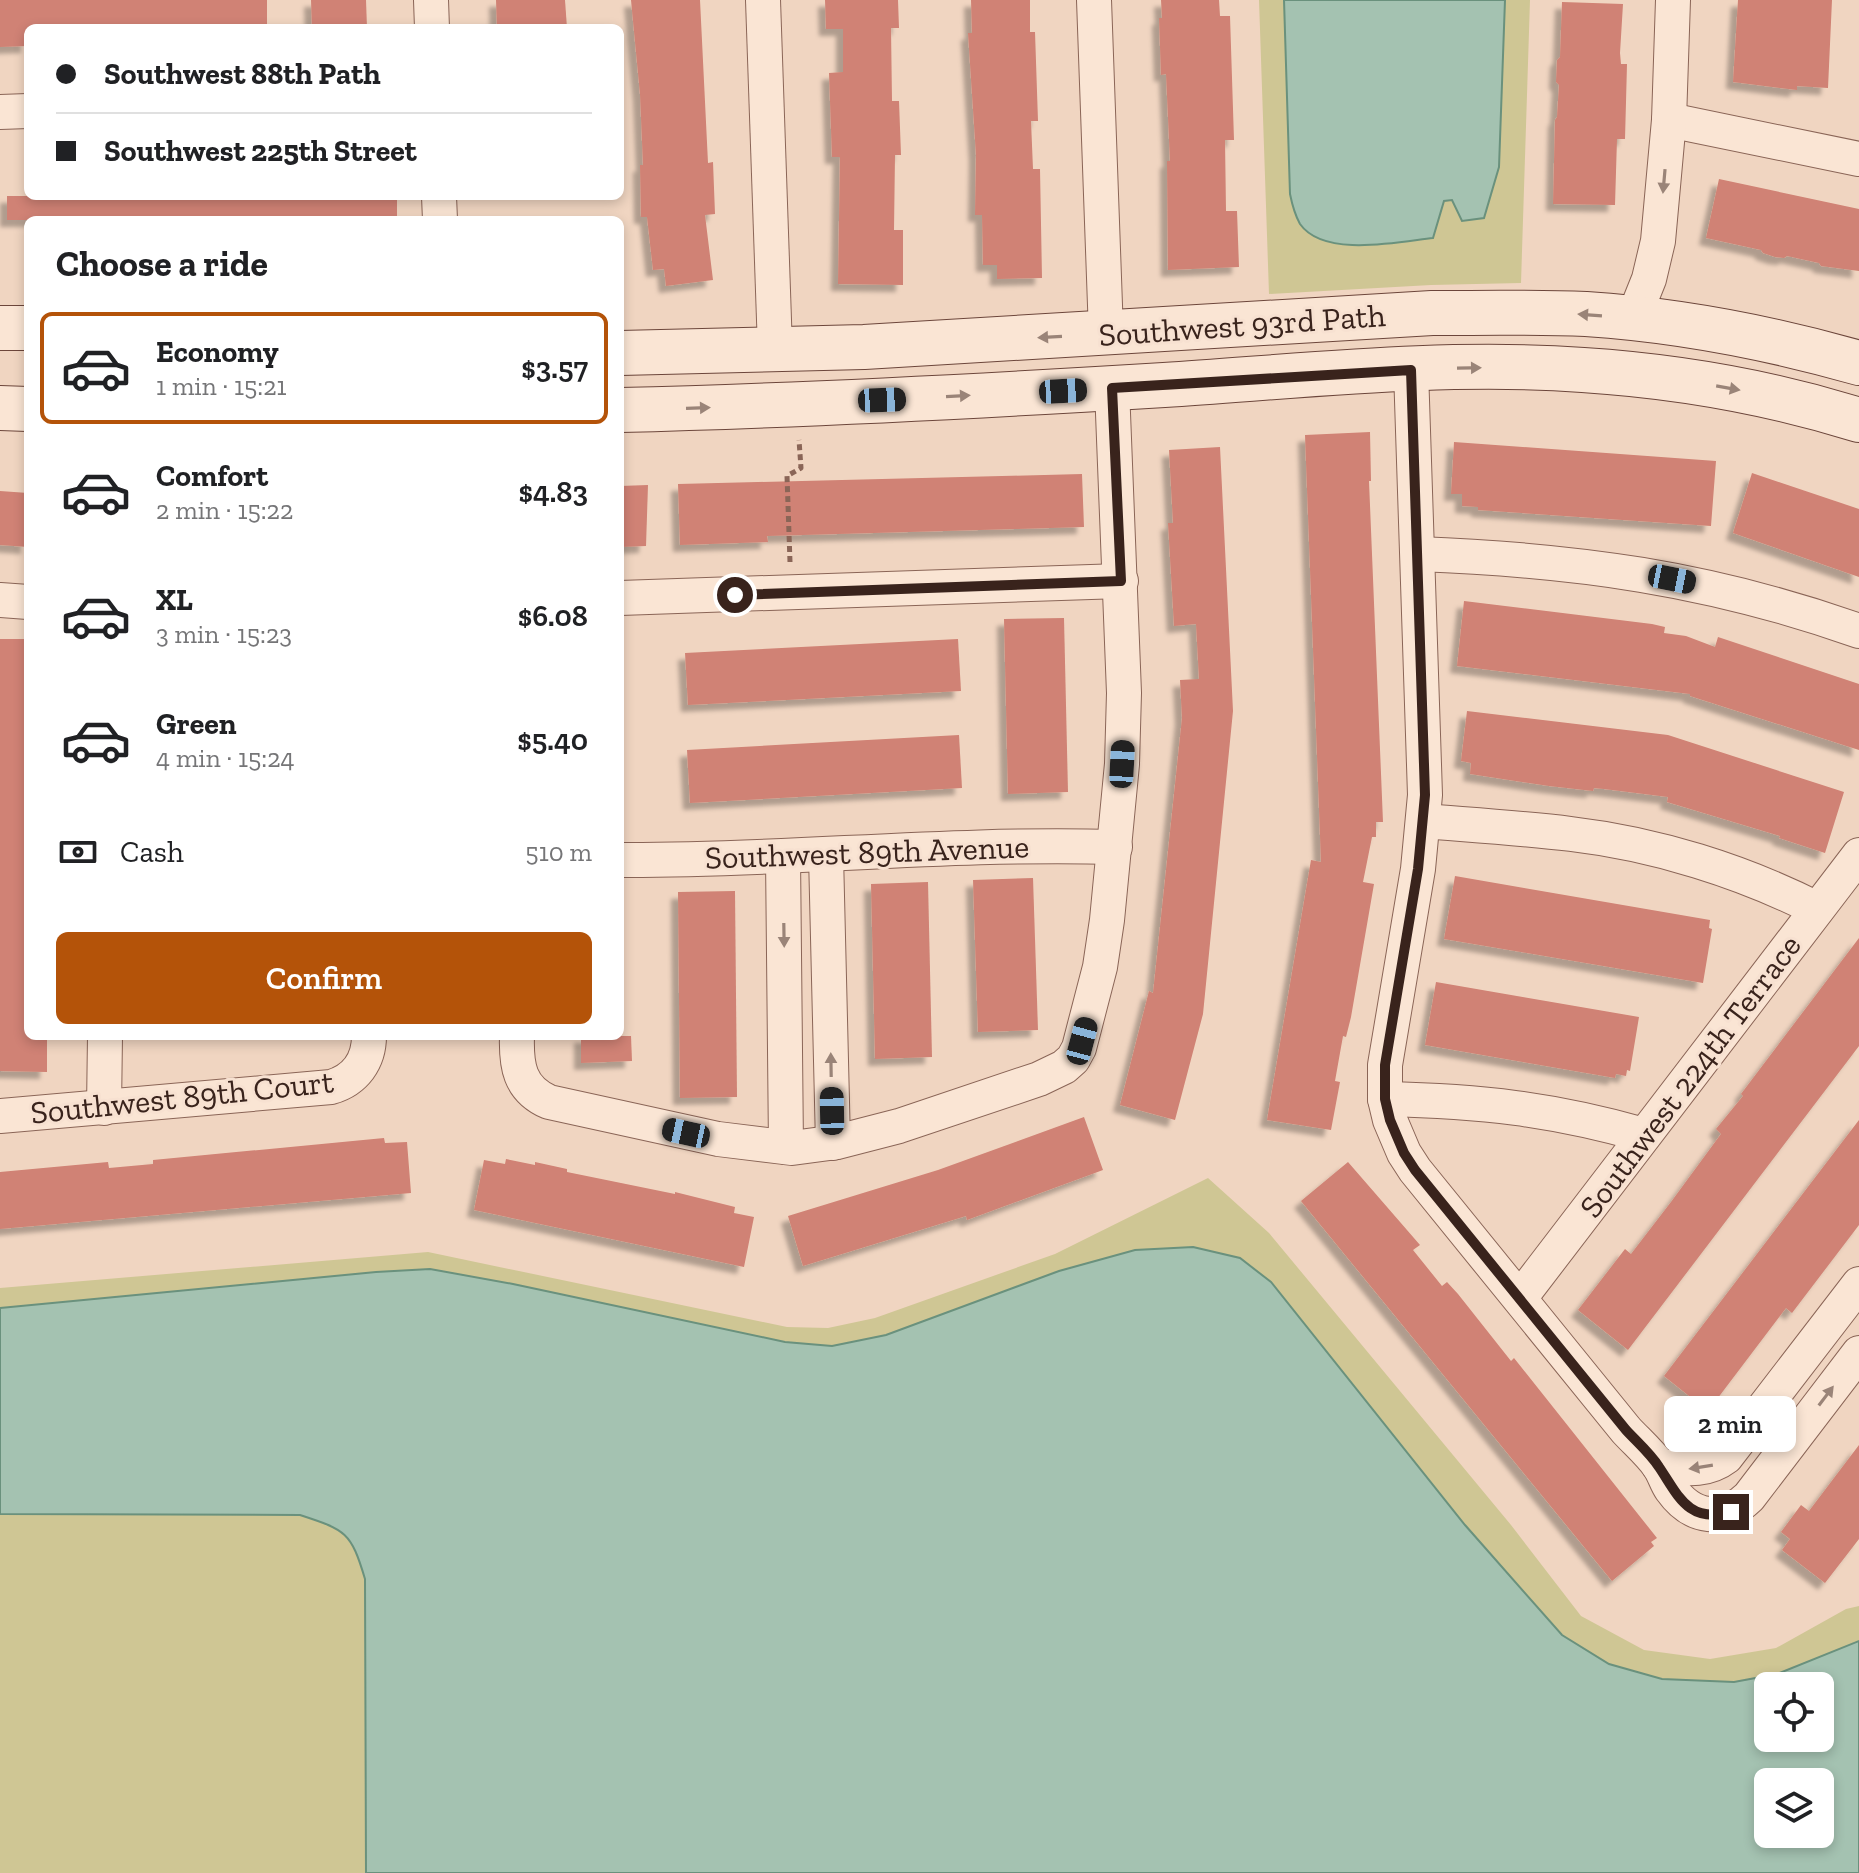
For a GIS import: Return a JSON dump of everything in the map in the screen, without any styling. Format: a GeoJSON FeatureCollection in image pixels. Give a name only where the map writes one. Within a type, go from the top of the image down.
{"type":"FeatureCollection","features":[{"type":"Feature","properties":{"kind":"street"},"geometry":{"type":"LineString","coordinates":[[431,0],[432,24]]}},
{"type":"Feature","properties":{"kind":"street"},"geometry":{"type":"LineString","coordinates":[[763,0],[775,349]]}},
{"type":"Feature","properties":{"kind":"street"},"geometry":{"type":"LineString","coordinates":[[1094,0],[1106,333]]}},
{"type":"Feature","properties":{"kind":"street"},"geometry":{"type":"LineString","coordinates":[[1633,319],[1656,258],[1669,120],[1673,0]]}},
{"type":"Feature","properties":{"kind":"street"},"geometry":{"type":"LineString","coordinates":[[0,112],[24,111]]}},
{"type":"Feature","properties":{"kind":"street"},"geometry":{"type":"LineString","coordinates":[[1669,120],[1859,159]]}},
{"type":"Feature","properties":{"kind":"street","name":"Southwest 93rd Path"},"geometry":{"type":"LineString","coordinates":[[624,353],[877,347],[1432,313],[1587,314],[1741,335],[1859,363]]}},
{"type":"Feature","properties":{"kind":"street"},"geometry":{"type":"LineString","coordinates":[[0,328],[24,328]]}},
{"type":"Feature","properties":{"kind":"street","name":"Southwest 93rd Path"},"geometry":{"type":"LineString","coordinates":[[624,410],[1112,388],[1411,370],[1529,368],[1633,374],[1734,389],[1859,420]]}},
{"type":"Feature","properties":{"kind":"street"},"geometry":{"type":"LineString","coordinates":[[1411,370],[1425,739],[1423,821],[1418,869],[1385,1065],[1385,1099],[1396,1138],[1415,1170],[1626,1430],[1659,1466],[1670,1488],[1691,1508],[1702,1513],[1731,1512],[1749,1497],[1859,1353]]}},
{"type":"Feature","properties":{"kind":"street"},"geometry":{"type":"LineString","coordinates":[[517,1040],[518,1068],[528,1088],[542,1099],[718,1139],[786,1147],[833,1143],[899,1126],[1053,1073],[1070,1062],[1082,1041],[1100,967],[1115,847],[1124,732],[1112,388]]}},
{"type":"Feature","properties":{"kind":"street"},"geometry":{"type":"LineString","coordinates":[[0,408],[24,409]]}},
{"type":"Feature","properties":{"kind":"street"},"geometry":{"type":"LineString","coordinates":[[1418,554],[1551,561],[1649,575],[1743,595],[1859,631]]}},
{"type":"Feature","properties":{"kind":"street"},"geometry":{"type":"LineString","coordinates":[[624,598],[1121,581]]}},
{"type":"Feature","properties":{"kind":"street"},"geometry":{"type":"LineString","coordinates":[[0,600],[24,602]]}},
{"type":"Feature","properties":{"kind":"street"},"geometry":{"type":"LineString","coordinates":[[1423,821],[1572,834],[1641,847],[1763,882],[1817,909]]}},
{"type":"Feature","properties":{"kind":"street","name":"Southwest 89th Avenue"},"geometry":{"type":"LineString","coordinates":[[624,860],[1048,846],[1115,847]]}},
{"type":"Feature","properties":{"kind":"street"},"geometry":{"type":"LineString","coordinates":[[826,855],[833,1143]]}},
{"type":"Feature","properties":{"kind":"street","name":"Southwest 224th Terrace"},"geometry":{"type":"LineString","coordinates":[[1520,1298],[1859,855]]}},
{"type":"Feature","properties":{"kind":"street"},"geometry":{"type":"LineString","coordinates":[[783,857],[786,1147]]}},
{"type":"Feature","properties":{"kind":"street"},"geometry":{"type":"LineString","coordinates":[[104,1108],[105,1040]]}},
{"type":"Feature","properties":{"kind":"street","name":"Southwest 89th Court"},"geometry":{"type":"LineString","coordinates":[[0,1116],[331,1087],[349,1079],[359,1069],[369,1049],[369,1040]]}},
{"type":"Feature","properties":{"kind":"street"},"geometry":{"type":"LineString","coordinates":[[1385,1099],[1511,1105],[1582,1118],[1644,1135]]}},
{"type":"Feature","properties":{"kind":"street"},"geometry":{"type":"LineString","coordinates":[[1659,1466],[1697,1469],[1718,1463],[1726,1457],[1859,1284]]}},
{"type":"Feature","properties":{"kind":"path"},"geometry":{"type":"LineString","coordinates":[[790,567],[787,476],[801,468],[798,428]]}},
{"type":"Feature","properties":{"kind":"shaded area"},"geometry":{"type":"Polygon","coordinates":[[[1259,0],[1284,0],[1290,194],[1300,223],[1340,244],[1374,245],[1433,238],[1444,201],[1452,200],[1484,218],[1499,167],[1505,0],[1530,0],[1521,283],[1269,294],[1259,0]]]}},
{"type":"Feature","properties":{"kind":"shaded area"},"geometry":{"type":"Polygon","coordinates":[[[1284,0],[1505,0],[1499,167],[1484,218],[1462,221],[1452,200],[1444,201],[1433,238],[1362,245],[1326,241],[1311,235],[1300,224],[1290,194],[1284,0]]]}},
{"type":"Feature","properties":{"kind":"shaded area"},"geometry":{"type":"Polygon","coordinates":[[[1208,1178],[1269,1233],[1511,1525],[1581,1616],[1644,1650],[1710,1659],[1776,1648],[1846,1609],[1859,1606],[1859,1641],[1782,1672],[1754,1672],[1754,1678],[1734,1682],[1662,1679],[1609,1664],[1562,1635],[1465,1525],[1271,1282],[1059,1271],[886,1335],[832,1346],[785,1342],[430,1269],[0,1308],[0,1288],[428,1252],[787,1327],[828,1328],[875,1318],[1055,1254],[1208,1178]]]}},
{"type":"Feature","properties":{"kind":"shaded area"},"geometry":{"type":"Polygon","coordinates":[[[1193,1247],[1240,1258],[1271,1282],[1465,1525],[1562,1635],[1609,1664],[1662,1679],[1734,1682],[1754,1678],[1754,1752],[1834,1752],[1834,1672],[1782,1672],[1859,1641],[1859,1873],[366,1873],[365,1579],[355,1551],[344,1535],[337,1529],[300,1515],[0,1514],[0,1308],[430,1269],[785,1342],[832,1346],[886,1335],[1059,1271],[1135,1250],[1193,1247]]]}},
{"type":"Feature","properties":{"kind":"shaded area"},"geometry":{"type":"Polygon","coordinates":[[[0,1514],[300,1515],[338,1529],[345,1535],[356,1551],[365,1579],[366,1873],[0,1873],[0,1514]]]}},
{"type":"Feature","properties":{"kind":"building"},"geometry":{"type":"Polygon","coordinates":[[[0,0],[267,0],[267,24],[24,24],[24,46],[0,47],[0,0]]]}},
{"type":"Feature","properties":{"kind":"building"},"geometry":{"type":"Polygon","coordinates":[[[311,0],[366,0],[367,24],[312,24],[311,0]]]}},
{"type":"Feature","properties":{"kind":"building"},"geometry":{"type":"Polygon","coordinates":[[[496,0],[565,0],[567,24],[497,24],[496,0]]]}},
{"type":"Feature","properties":{"kind":"building"},"geometry":{"type":"Polygon","coordinates":[[[631,0],[700,0],[708,163],[713,162],[715,214],[705,215],[713,280],[666,286],[664,269],[653,270],[647,217],[641,217],[640,165],[643,165],[640,94],[631,0]]]}},
{"type":"Feature","properties":{"kind":"building"},"geometry":{"type":"Polygon","coordinates":[[[825,0],[898,0],[899,28],[891,28],[892,101],[899,101],[901,155],[895,155],[894,230],[903,230],[903,285],[838,284],[840,157],[832,157],[829,73],[843,72],[843,29],[826,29],[825,0]]]}},
{"type":"Feature","properties":{"kind":"building"},"geometry":{"type":"Polygon","coordinates":[[[971,0],[1030,0],[1030,32],[1035,32],[1038,121],[1031,121],[1033,169],[1040,169],[1042,278],[997,279],[997,265],[983,265],[982,215],[975,215],[976,155],[968,33],[972,33],[971,0]]]}},
{"type":"Feature","properties":{"kind":"building"},"geometry":{"type":"Polygon","coordinates":[[[1161,0],[1219,0],[1220,16],[1230,16],[1234,140],[1225,140],[1226,211],[1237,211],[1239,267],[1168,270],[1167,161],[1170,161],[1166,74],[1161,75],[1161,0]]]}},
{"type":"Feature","properties":{"kind":"building"},"geometry":{"type":"Polygon","coordinates":[[[1738,0],[1832,0],[1828,88],[1797,86],[1797,90],[1733,82],[1738,0]]]}},
{"type":"Feature","properties":{"kind":"building"},"geometry":{"type":"Polygon","coordinates":[[[1562,2],[1623,4],[1620,53],[1621,64],[1627,64],[1625,139],[1617,139],[1615,205],[1553,204],[1559,85],[1556,82],[1562,2]]]}},
{"type":"Feature","properties":{"kind":"building"},"geometry":{"type":"Polygon","coordinates":[[[1719,179],[1859,209],[1859,271],[1821,266],[1787,256],[1775,257],[1761,250],[1706,238],[1719,179]]]}},
{"type":"Feature","properties":{"kind":"building"},"geometry":{"type":"Polygon","coordinates":[[[7,196],[24,196],[24,200],[397,200],[397,216],[24,216],[24,220],[7,220],[7,196]]]}},
{"type":"Feature","properties":{"kind":"building"},"geometry":{"type":"Polygon","coordinates":[[[1370,432],[1369,481],[1383,822],[1376,822],[1376,837],[1372,837],[1363,882],[1374,884],[1351,1017],[1346,1037],[1343,1036],[1335,1081],[1340,1082],[1331,1130],[1267,1120],[1311,860],[1321,862],[1305,435],[1370,432]]]}},
{"type":"Feature","properties":{"kind":"building"},"geometry":{"type":"Polygon","coordinates":[[[1454,442],[1716,461],[1711,526],[1478,510],[1478,507],[1462,506],[1462,494],[1451,494],[1454,442]]]}},
{"type":"Feature","properties":{"kind":"building"},"geometry":{"type":"Polygon","coordinates":[[[1220,447],[1233,711],[1203,1014],[1175,1120],[1120,1105],[1149,991],[1153,993],[1182,718],[1180,680],[1199,679],[1196,624],[1174,626],[1168,523],[1173,523],[1169,450],[1220,447]]]}},
{"type":"Feature","properties":{"kind":"building"},"geometry":{"type":"Polygon","coordinates":[[[1752,473],[1859,509],[1859,577],[1733,533],[1752,473]]]}},
{"type":"Feature","properties":{"kind":"building"},"geometry":{"type":"Polygon","coordinates":[[[1082,474],[1084,527],[767,536],[768,542],[680,545],[678,484],[1082,474]]]}},
{"type":"Feature","properties":{"kind":"building"},"geometry":{"type":"Polygon","coordinates":[[[648,485],[646,546],[624,547],[624,486],[648,485]]]}},
{"type":"Feature","properties":{"kind":"building"},"geometry":{"type":"Polygon","coordinates":[[[0,491],[24,493],[24,547],[0,545],[0,491]]]}},
{"type":"Feature","properties":{"kind":"building"},"geometry":{"type":"Polygon","coordinates":[[[1464,601],[1652,624],[1665,627],[1664,633],[1686,636],[1715,647],[1718,637],[1859,684],[1859,750],[1690,694],[1457,666],[1464,601]]]}},
{"type":"Feature","properties":{"kind":"building"},"geometry":{"type":"Polygon","coordinates":[[[1064,618],[1068,792],[1008,794],[1004,619],[1064,618]]]}},
{"type":"Feature","properties":{"kind":"building"},"geometry":{"type":"Polygon","coordinates":[[[0,639],[24,639],[24,1040],[47,1040],[47,1072],[0,1071],[0,639]]]}},
{"type":"Feature","properties":{"kind":"building"},"geometry":{"type":"Polygon","coordinates":[[[958,639],[961,691],[688,705],[685,653],[958,639]]]}},
{"type":"Feature","properties":{"kind":"building"},"geometry":{"type":"Polygon","coordinates":[[[1467,711],[1668,735],[1844,792],[1825,853],[1667,802],[1668,797],[1549,786],[1470,774],[1471,763],[1461,761],[1467,711]]]}},
{"type":"Feature","properties":{"kind":"building"},"geometry":{"type":"Polygon","coordinates":[[[959,735],[962,788],[690,803],[687,750],[959,735]]]}},
{"type":"Feature","properties":{"kind":"building"},"geometry":{"type":"Polygon","coordinates":[[[1455,876],[1710,920],[1709,928],[1712,929],[1703,983],[1444,939],[1455,876]]]}},
{"type":"Feature","properties":{"kind":"building"},"geometry":{"type":"Polygon","coordinates":[[[1033,878],[1038,1030],[978,1032],[973,880],[1033,878]]]}},
{"type":"Feature","properties":{"kind":"building"},"geometry":{"type":"Polygon","coordinates":[[[928,882],[932,1057],[875,1059],[871,884],[928,882]]]}},
{"type":"Feature","properties":{"kind":"building"},"geometry":{"type":"Polygon","coordinates":[[[735,891],[737,1097],[680,1098],[678,892],[735,891]]]}},
{"type":"Feature","properties":{"kind":"building"},"geometry":{"type":"Polygon","coordinates":[[[1859,938],[1859,1046],[1628,1350],[1578,1310],[1625,1249],[1631,1254],[1671,1202],[1721,1134],[1716,1129],[1859,938]]]}},
{"type":"Feature","properties":{"kind":"building"},"geometry":{"type":"Polygon","coordinates":[[[1436,982],[1639,1017],[1630,1071],[1627,1070],[1626,1076],[1616,1074],[1615,1078],[1425,1045],[1436,982]]]}},
{"type":"Feature","properties":{"kind":"building"},"geometry":{"type":"Polygon","coordinates":[[[624,1036],[631,1036],[632,1061],[581,1063],[581,1040],[624,1040],[624,1036]]]}},
{"type":"Feature","properties":{"kind":"building"},"geometry":{"type":"Polygon","coordinates":[[[1084,1117],[1103,1170],[967,1220],[966,1216],[803,1266],[788,1216],[938,1170],[1084,1117]]]}},
{"type":"Feature","properties":{"kind":"building"},"geometry":{"type":"Polygon","coordinates":[[[1859,1120],[1859,1225],[1792,1313],[1786,1308],[1708,1411],[1664,1376],[1859,1120]]]}},
{"type":"Feature","properties":{"kind":"building"},"geometry":{"type":"Polygon","coordinates":[[[384,1138],[385,1143],[407,1142],[411,1193],[0,1229],[0,1172],[108,1162],[109,1168],[153,1164],[153,1160],[384,1138]]]}},
{"type":"Feature","properties":{"kind":"building"},"geometry":{"type":"Polygon","coordinates":[[[506,1159],[535,1165],[535,1162],[567,1169],[567,1172],[675,1192],[735,1207],[734,1213],[754,1217],[744,1267],[474,1210],[484,1160],[505,1164],[506,1159]]]}},
{"type":"Feature","properties":{"kind":"building"},"geometry":{"type":"Polygon","coordinates":[[[1348,1162],[1420,1245],[1413,1250],[1442,1286],[1447,1282],[1511,1361],[1514,1358],[1657,1538],[1651,1542],[1654,1546],[1612,1581],[1301,1201],[1348,1162]]]}},
{"type":"Feature","properties":{"kind":"building"},"geometry":{"type":"Polygon","coordinates":[[[1859,1445],[1859,1539],[1825,1583],[1782,1550],[1790,1539],[1781,1532],[1801,1505],[1809,1511],[1859,1445]]]}},
{"type":"Feature","properties":{"kind":"route"},"geometry":{"type":"LineString","coordinates":[[735,595],[1121,581],[1112,388],[1411,370],[1425,795],[1418,869],[1385,1065],[1385,1099],[1390,1120],[1396,1138],[1415,1170],[1626,1430],[1659,1466],[1670,1488],[1691,1508],[1702,1513],[1731,1512]]}}]}
